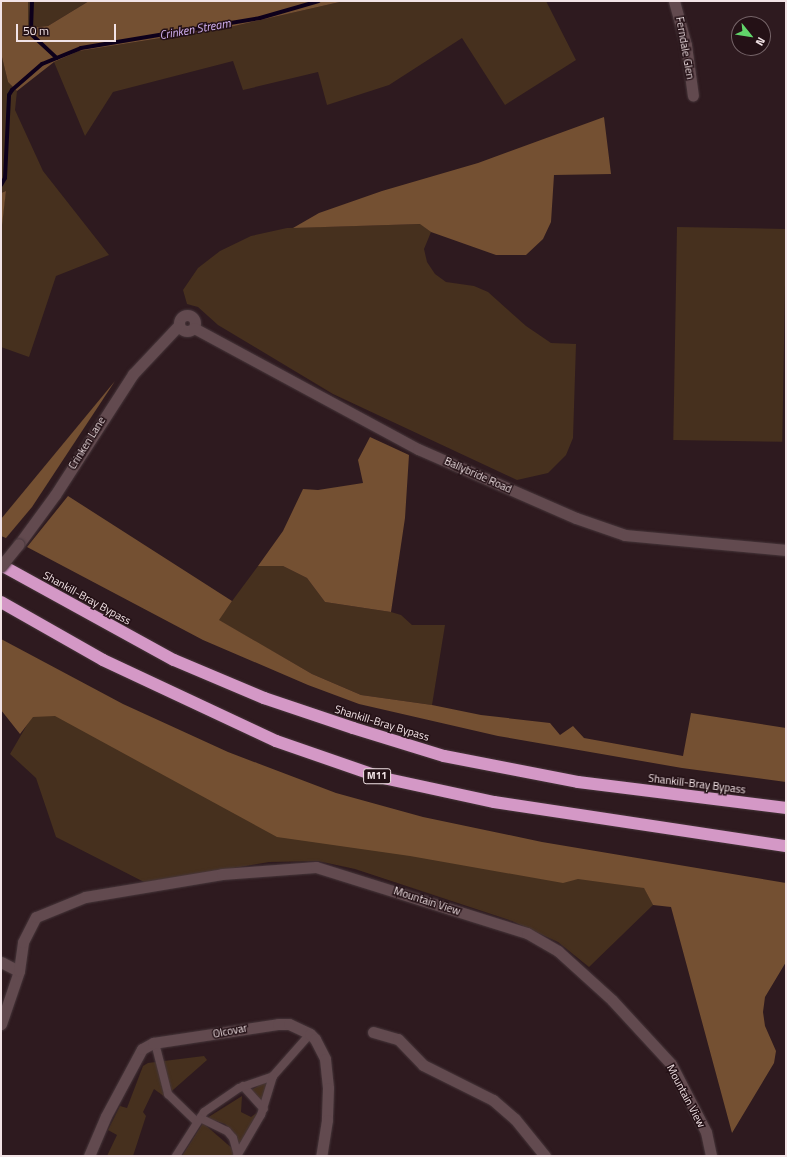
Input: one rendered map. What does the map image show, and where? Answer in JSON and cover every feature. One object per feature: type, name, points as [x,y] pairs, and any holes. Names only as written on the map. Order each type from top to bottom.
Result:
[{"type":"highway","name":"Shankill-Bray Bypass","points":[[1,565],[174,660],[264,698],[353,728],[444,756],[578,782],[786,808]]},
{"type":"highway","name":"M11","points":[[1,602],[103,660],[276,741],[383,778],[494,802],[786,846]]},
{"type":"street","name":"Ferndale Glen","points":[[674,1],[686,45],[693,96]]},
{"type":"street","name":"Ballybride Road","points":[[179,325],[185,332],[194,328],[418,449],[576,518],[625,534],[786,550]]},
{"type":"street","name":"Crinken Lane","points":[[1,565],[20,544],[55,495],[133,374],[179,325]]},
{"type":"street","name":"Mountain View","points":[[19,971],[23,942],[36,917],[85,897],[222,874],[316,867],[527,932],[558,951],[612,1000],[671,1064],[706,1132],[711,1156]]},
{"type":"street","points":[[1,962],[19,971],[1,1024]]},
{"type":"street","name":"Olcovar","points":[[89,1156],[136,1056],[142,1049],[155,1043],[278,1024],[288,1024],[310,1034]]},
{"type":"street","points":[[373,1032],[398,1039],[423,1065],[493,1100],[515,1119],[545,1156]]},
{"type":"street","points":[[237,1156],[255,1129],[264,1109],[273,1076],[310,1034],[315,1039],[325,1059],[328,1088],[327,1120],[321,1156]]},
{"type":"street","points":[[155,1043],[168,1094],[198,1120],[227,1131],[233,1138],[237,1156]]},
{"type":"street","points":[[176,1156],[198,1120],[243,1086],[273,1076]]},
{"type":"street","points":[[243,1086],[264,1109]]},
{"type":"shaded area","points":[[1,1],[28,1],[28,28],[48,26],[89,1],[344,1],[230,27],[79,51],[54,62],[17,91],[8,82],[1,53]]},
{"type":"shaded area","points":[[28,1],[89,1],[48,26],[27,28]]},
{"type":"shaded area","points":[[344,1],[546,1],[576,60],[505,105],[462,38],[389,85],[327,105],[318,72],[243,90],[233,61],[113,92],[85,136],[54,62],[79,51],[230,27]]},
{"type":"shaded area","points":[[1,52],[8,82],[17,91],[15,110],[43,171],[109,255],[56,276],[29,357],[1,347],[1,227],[6,191],[1,193]]},
{"type":"shaded area","points":[[604,117],[611,174],[554,175],[551,222],[543,239],[526,255],[496,255],[431,232],[420,224],[293,228],[319,213],[382,191],[478,163]]},
{"type":"shaded area","points":[[6,191],[2,225],[1,227],[1,193]]},
{"type":"shaded area","points":[[421,224],[431,232],[424,249],[427,262],[435,274],[446,282],[474,286],[488,292],[526,326],[551,343],[576,344],[573,438],[566,455],[548,473],[517,480],[333,394],[218,325],[198,307],[187,304],[183,290],[198,268],[220,251],[251,236],[287,228]]},
{"type":"shaded area","points":[[677,227],[786,229],[782,442],[673,440]]},
{"type":"shaded area","points":[[115,381],[32,507],[6,538],[1,536],[1,519]]},
{"type":"shaded area","points":[[370,437],[409,455],[405,518],[391,612],[325,602],[307,578],[283,566],[258,566],[283,531],[303,489],[318,490],[363,483],[358,460]]},
{"type":"shaded area","points":[[68,496],[232,601],[219,620],[312,674],[361,695],[432,705],[481,715],[550,723],[560,735],[573,726],[584,738],[683,756],[691,713],[786,728],[786,782],[682,768],[498,736],[359,704],[308,685],[203,640],[27,547]]},
{"type":"shaded area","points":[[258,566],[283,566],[307,578],[325,602],[391,612],[401,615],[412,625],[445,625],[432,705],[361,695],[312,674],[218,620]]},
{"type":"shaded area","points":[[1,639],[123,704],[228,752],[336,793],[423,817],[542,842],[786,883],[786,962],[765,997],[763,1012],[765,1026],[776,1051],[774,1063],[732,1133],[671,907],[653,905],[644,888],[578,879],[563,883],[410,856],[277,837],[55,716],[33,717],[20,734],[1,710]]},
{"type":"shaded area","points":[[38,706],[136,738],[642,883],[653,905],[589,967],[558,942],[512,921],[355,869],[318,861],[269,862],[146,883],[56,837],[36,778],[10,754]]},
{"type":"shaded area","points":[[204,1056],[207,1060],[165,1097],[154,1089],[143,1112],[146,1116],[133,1156],[107,1156],[117,1135],[108,1130],[120,1106],[127,1108],[143,1066],[148,1063]]},
{"type":"shaded area","points":[[267,1080],[270,1083],[263,1104],[250,1091]]},
{"type":"shaded area","points":[[242,1096],[241,1112],[251,1117],[261,1110],[240,1148],[234,1133],[225,1124],[207,1118]]},
{"type":"shaded area","points":[[203,1123],[234,1150],[234,1156],[182,1156]]},
{"type":"waterway","points":[[32,1],[31,34],[57,58]]},
{"type":"waterway","name":"Crinken Stream","points":[[1,185],[5,178],[9,95],[12,90],[42,64],[81,48],[260,18],[319,1]]}]
